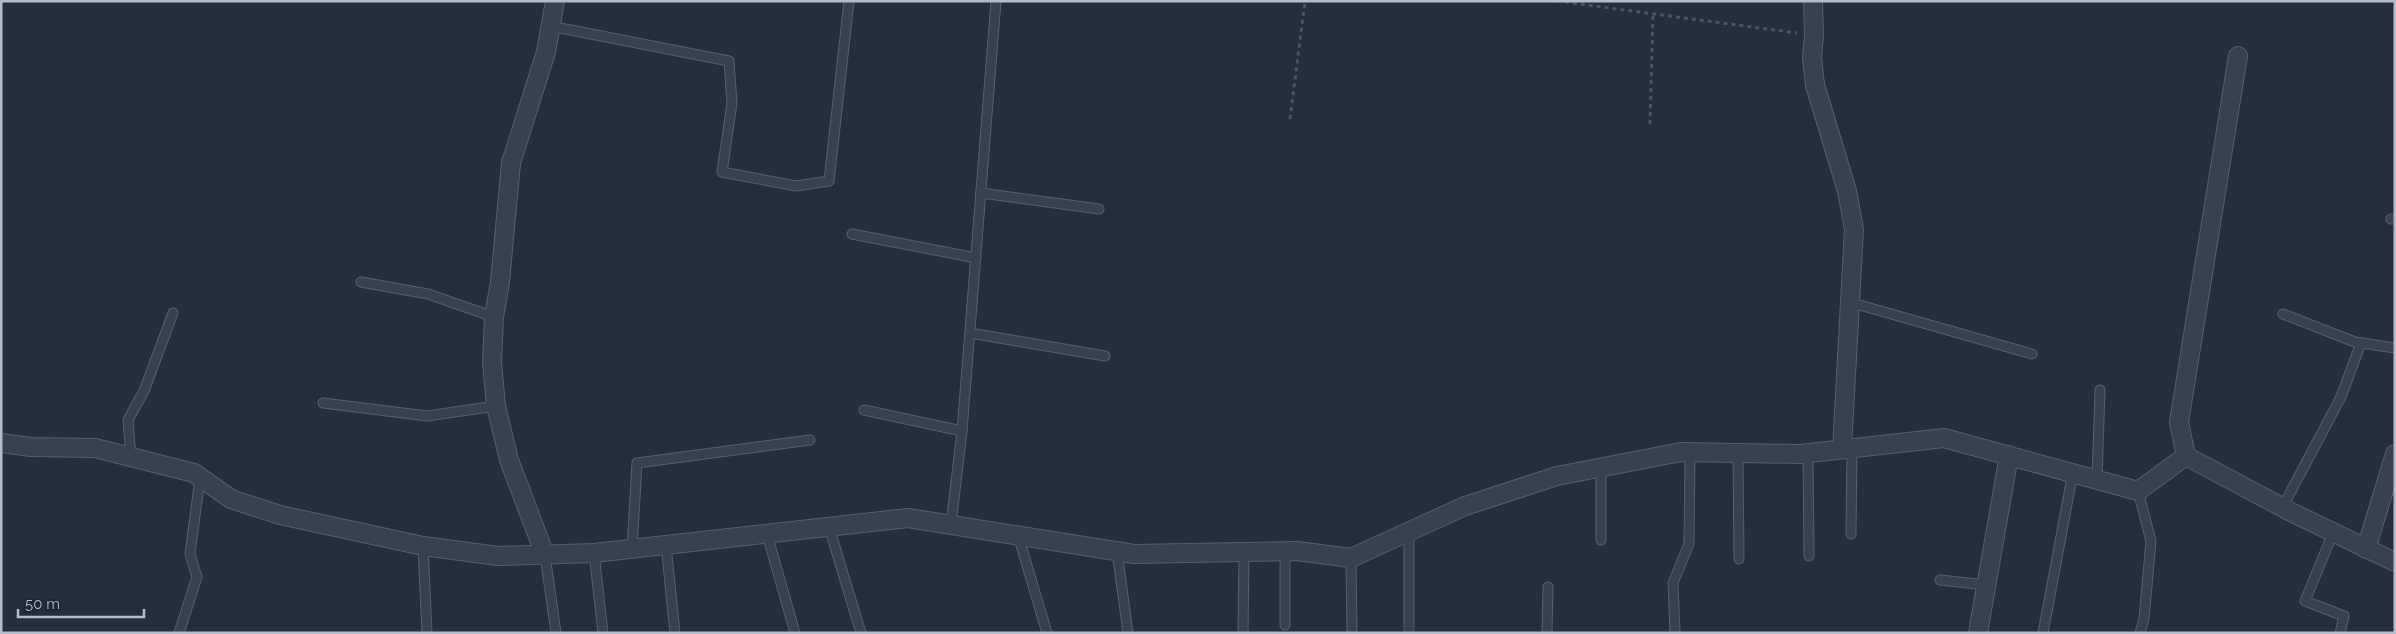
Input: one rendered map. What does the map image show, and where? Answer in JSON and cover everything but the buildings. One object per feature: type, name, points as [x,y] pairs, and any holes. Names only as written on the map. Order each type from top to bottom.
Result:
[{"type":"street","points":[[545,555],[509,460],[496,406],[492,362],[494,317],[500,282],[511,163],[546,52],[555,1]]},
{"type":"street","points":[[1813,1],[1814,35],[1812,58],[1816,85],[1848,191],[1854,229],[1850,302],[1847,448]]},
{"type":"street","points":[[2238,56],[2178,422],[2186,456],[2282,508],[2395,562]]},
{"type":"street","points":[[1,443],[95,448],[194,473],[231,499],[280,515],[423,546],[498,556],[594,554],[908,518],[1134,554],[1285,551],[1351,558],[1474,503],[1557,476],[1690,452],[1808,453],[1944,438],[2138,491],[2186,456]]},
{"type":"street","points":[[2366,549],[2395,454]]},
{"type":"street","points":[[1978,633],[2009,455]]},
{"type":"lane","points":[[550,26],[729,61],[732,103],[722,172],[796,186],[829,181],[849,1]]},
{"type":"lane","points":[[951,525],[962,430],[996,1]]},
{"type":"lane","points":[[981,192],[1099,209]]},
{"type":"lane","points":[[852,234],[976,258]]},
{"type":"lane","points":[[361,282],[428,294],[494,317]]},
{"type":"lane","points":[[1850,302],[2032,354]]},
{"type":"lane","points":[[131,458],[128,420],[144,391],[173,314]]},
{"type":"lane","points":[[2283,314],[2361,343],[2395,348]]},
{"type":"lane","points":[[970,333],[1105,356]]},
{"type":"lane","points":[[2282,508],[2341,397],[2361,343]]},
{"type":"lane","points":[[2097,479],[2100,390]]},
{"type":"lane","points":[[323,403],[427,416],[496,406]]},
{"type":"lane","points":[[864,410],[962,430]]},
{"type":"lane","points":[[632,549],[638,462],[810,440]]},
{"type":"lane","points":[[1847,448],[1851,534]]},
{"type":"lane","points":[[1675,633],[1673,583],[1689,544],[1690,452]]},
{"type":"lane","points":[[1738,453],[1739,559]]},
{"type":"lane","points":[[1808,453],[1809,556]]},
{"type":"lane","points":[[1601,467],[1601,540]]},
{"type":"lane","points":[[2043,633],[2073,472]]},
{"type":"lane","points":[[179,633],[196,577],[190,554],[200,478]]},
{"type":"lane","points":[[2138,491],[2151,541],[2143,632]]},
{"type":"lane","points":[[829,527],[861,633]]},
{"type":"lane","points":[[1409,531],[1409,633]]},
{"type":"lane","points":[[2333,533],[2305,601],[2344,616],[2340,633]]},
{"type":"lane","points":[[767,534],[795,633]]},
{"type":"lane","points":[[1018,536],[1047,633]]},
{"type":"lane","points":[[666,545],[675,633]]},
{"type":"lane","points":[[423,546],[427,633]]},
{"type":"lane","points":[[1117,551],[1128,633]]},
{"type":"lane","points":[[1285,551],[1285,626]]},
{"type":"lane","points":[[1243,633],[1244,552]]},
{"type":"lane","points":[[594,554],[603,633]]},
{"type":"lane","points":[[545,555],[556,633]]},
{"type":"lane","points":[[1351,558],[1352,633]]},
{"type":"lane","points":[[1940,580],[1986,585]]},
{"type":"lane","points":[[1547,633],[1548,587]]},
{"type":"path","points":[[1290,119],[1305,1]]},
{"type":"path","points":[[1557,1],[1814,35]]},
{"type":"path","points":[[1650,124],[1653,14]]}]
